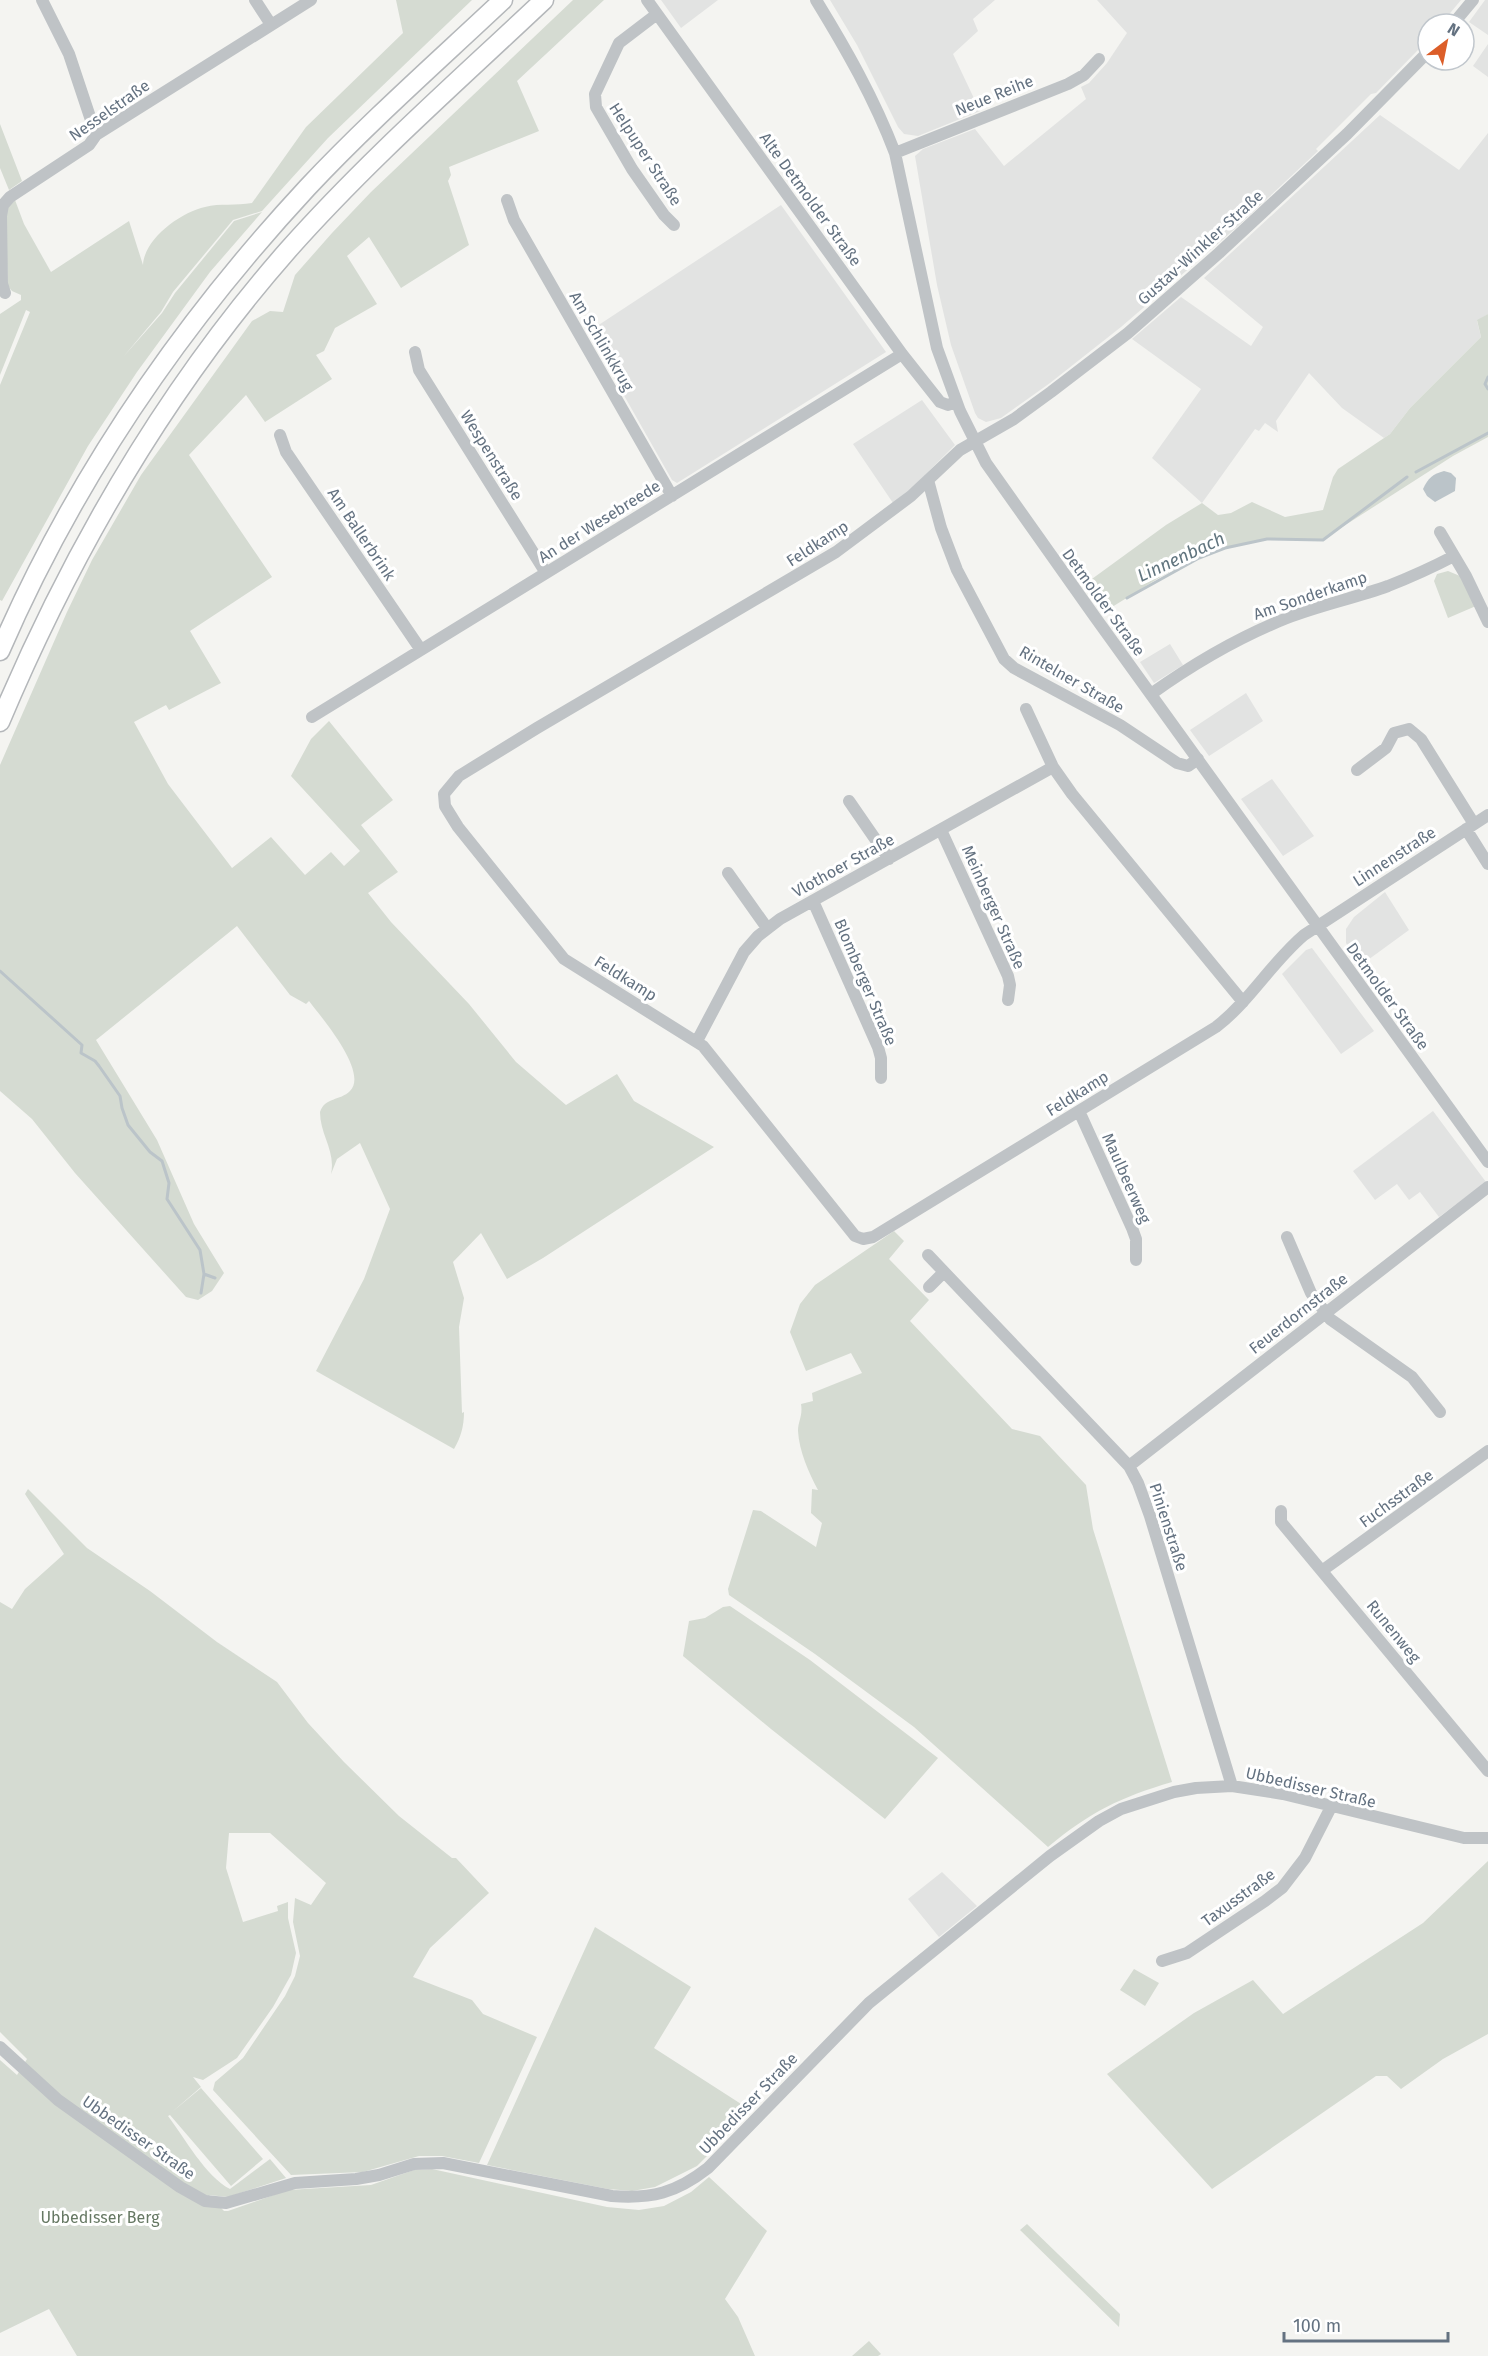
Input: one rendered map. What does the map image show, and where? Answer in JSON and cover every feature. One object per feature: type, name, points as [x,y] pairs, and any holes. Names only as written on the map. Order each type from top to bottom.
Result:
[{"type":"highway","points":[[0,651],[52,544],[96,467],[143,393],[194,322],[250,252],[328,166],[503,0]]},
{"type":"highway","points":[[0,722],[51,609],[88,537],[148,435],[215,341],[282,258],[348,186],[544,0]]},
{"type":"street","points":[[42,0],[69,54],[96,135]]},
{"type":"street","points":[[255,0],[270,23]]},
{"type":"street","name":"Nesselstraße","points":[[5,292],[2,284],[1,216],[3,205],[10,197],[89,145],[96,135],[270,23],[311,0]]},
{"type":"street","name":"Alte Detmolder Straße","points":[[647,0],[902,354],[940,402],[948,405],[956,402]]},
{"type":"street","name":"Detmolder Straße","points":[[816,0],[860,74],[895,153],[930,319],[956,402],[974,441],[1005,492],[1488,1162]]},
{"type":"street","points":[[1463,12],[1473,0]]},
{"type":"street","name":"Helpuper Straße","points":[[657,14],[619,43],[595,94],[596,107],[632,169],[663,215],[674,225]]},
{"type":"street","name":"Neue Reihe","points":[[895,153],[1068,84],[1084,75],[1099,59]]},
{"type":"street","name":"Gustav-Winkler-Straße","points":[[974,441],[1014,419],[1096,358],[1160,305],[1290,189],[1416,64]]},
{"type":"street","name":"Am Schlinkkrug","points":[[507,200],[514,220],[672,496]]},
{"type":"street","name":"Wespenstraße","points":[[415,352],[419,370],[546,573]]},
{"type":"street","name":"An der Wesebreede","points":[[312,717],[902,354]]},
{"type":"street","name":"Am Ballerbrink","points":[[280,435],[286,452],[421,650]]},
{"type":"street","name":"Feldkamp","points":[[974,441],[954,455],[911,496],[836,552],[459,776],[444,794],[445,806],[458,827],[564,959],[697,1041],[709,1053],[855,1236],[864,1239],[873,1237],[1216,1027],[1242,1002],[1290,948],[1317,926]]},
{"type":"street","name":"Rintelner Straße","points":[[928,480],[941,528],[957,570],[974,605],[1008,663],[1120,725],[1177,763],[1188,766],[1197,759]]},
{"type":"street","points":[[1440,532],[1488,622]]},
{"type":"street","name":"Am Sonderkamp","points":[[1151,694],[1224,648],[1255,632],[1288,618],[1387,586],[1428,570],[1454,556]]},
{"type":"street","points":[[1026,709],[1053,766],[1072,794],[1242,1002]]},
{"type":"street","points":[[1357,770],[1386,748],[1394,733],[1409,729],[1421,739],[1488,864]]},
{"type":"street","name":"Vlothoer Straße","points":[[697,1041],[740,958],[751,943],[767,928],[1053,766]]},
{"type":"street","points":[[849,801],[889,859]]},
{"type":"street","name":"Linnenstraße","points":[[1317,926],[1488,815]]},
{"type":"street","name":"Meinberger Straße","points":[[941,830],[1008,976],[1010,985],[1008,1000]]},
{"type":"street","points":[[728,873],[767,928]]},
{"type":"street","name":"Blomberger Straße","points":[[813,901],[878,1047],[881,1058],[881,1078]]},
{"type":"street","name":"Maulbeerweg","points":[[1079,1111],[1132,1228],[1136,1239],[1136,1260]]},
{"type":"street","name":"Feuerdornstraße","points":[[1129,1466],[1488,1187]]},
{"type":"street","points":[[1287,1237],[1311,1293],[1325,1313],[1336,1325],[1412,1377],[1440,1412]]},
{"type":"street","name":"Pinienstraße","points":[[928,1255],[1129,1466],[1150,1516],[1232,1786]]},
{"type":"street","points":[[929,1287],[944,1272]]},
{"type":"street","name":"Fuchsstraße","points":[[1323,1570],[1488,1451]]},
{"type":"street","name":"Runenweg","points":[[1281,1511],[1281,1522],[1488,1771]]},
{"type":"street","name":"Ubbedisser Straße","points":[[0,2047],[58,2100],[180,2187],[205,2201],[226,2203],[282,2186],[370,2177],[414,2164],[427,2163],[443,2163],[612,2196],[634,2198],[656,2195],[681,2187],[708,2168],[869,2003],[1086,1829],[1112,1813],[1153,1798],[1196,1788],[1232,1786],[1283,1794],[1464,1838],[1488,1838]]},
{"type":"street","name":"Taxusstraße","points":[[1162,1961],[1187,1953],[1265,1902],[1282,1888],[1305,1858],[1331,1807]]},
{"type":"shaded area","points":[[661,0],[718,0],[681,28]]},
{"type":"shaded area","points":[[830,0],[995,0],[973,19],[978,31],[953,54],[980,111],[918,136],[904,134],[898,127],[857,45]]},
{"type":"shaded area","points":[[1097,0],[1461,0],[1451,12],[1416,12],[1416,52],[1316,149],[1318,151],[1236,228],[1121,327],[1050,383],[1001,418],[986,422],[978,418],[975,413],[951,345],[937,285],[915,156],[923,149],[975,129],[1004,166],[1086,99],[1081,87],[1089,83],[1107,63],[1127,33]]},
{"type":"shaded area","points":[[1485,0],[1488,0],[1488,35],[1476,27],[1476,12]]},
{"type":"shaded area","points":[[1488,44],[1488,77],[1476,68],[1476,62]]},
{"type":"shaded area","points":[[1380,115],[1459,170],[1488,133],[1488,314],[1477,321],[1481,337],[1410,408],[1390,434],[1384,438],[1342,408],[1309,373],[1276,421],[1278,432],[1265,423],[1259,431],[1255,429],[1202,503],[1152,458],[1201,389],[1132,339],[1181,297],[1251,346],[1263,327],[1204,278]]},
{"type":"shaded area","points":[[781,205],[886,352],[677,483],[672,480],[588,332]]},
{"type":"shaded area","points":[[922,400],[955,445],[914,486],[893,503],[853,444]]},
{"type":"shaded area","points":[[1444,471],[1456,478],[1455,491],[1435,502],[1427,496],[1423,489],[1431,477]]},
{"type":"shaded area","points":[[1170,644],[1183,665],[1154,683],[1140,662]]},
{"type":"shaded area","points":[[1246,693],[1263,721],[1209,756],[1190,730]]},
{"type":"shaded area","points":[[1272,779],[1314,836],[1283,856],[1241,799]]},
{"type":"shaded area","points":[[1385,892],[1409,930],[1361,965],[1346,943],[1346,929],[1354,917]]},
{"type":"shaded area","points":[[1312,948],[1374,1031],[1341,1054],[1282,974],[1306,950]]},
{"type":"shaded area","points":[[1433,1111],[1486,1182],[1439,1217],[1420,1192],[1409,1200],[1397,1184],[1375,1200],[1353,1171]]},
{"type":"shaded area","points":[[942,1872],[977,1906],[939,1937],[908,1899]]},
{"type":"green space","points":[[396,0],[472,0],[328,138],[262,211],[233,220],[173,292],[161,312],[124,356],[162,313],[175,293],[234,221],[262,212],[210,272],[137,372],[88,446],[2,601],[0,600],[0,385],[30,312],[26,310],[0,375],[0,314],[21,300],[21,295],[12,291],[8,286],[5,217],[8,207],[15,200],[24,224],[51,272],[129,221],[143,265],[145,255],[157,237],[165,228],[185,215],[211,206],[252,203],[306,127],[403,33]]},
{"type":"green space","points":[[573,0],[604,0],[517,81],[539,131],[449,167],[451,175],[448,181],[469,245],[401,288],[369,237],[347,256],[377,304],[335,328],[324,351],[316,355],[332,379],[265,422],[246,395],[189,455],[272,577],[190,631],[221,683],[169,710],[166,705],[134,722],[168,784],[232,868],[271,837],[305,875],[331,852],[344,866],[360,851],[291,776],[311,739],[329,721],[393,800],[361,825],[398,872],[368,893],[391,922],[469,1004],[516,1062],[566,1105],[617,1074],[634,1101],[714,1147],[507,1279],[481,1233],[453,1262],[464,1298],[459,1327],[464,1417],[462,1431],[454,1449],[316,1371],[364,1279],[390,1209],[360,1143],[337,1159],[331,1174],[330,1150],[322,1128],[320,1112],[329,1101],[350,1091],[354,1082],[349,1058],[309,1001],[306,1004],[290,995],[237,926],[96,1040],[157,1140],[194,1224],[224,1273],[212,1291],[198,1300],[186,1297],[75,1173],[32,1119],[0,1091],[0,765],[92,560],[141,475],[252,321],[270,311],[283,312],[295,275],[332,233],[371,192]]},
{"type":"green space","points":[[0,124],[22,181],[9,190],[0,168]]},
{"type":"green space","points":[[1488,314],[1488,437],[1453,456],[1322,540],[1267,539],[1224,548],[1162,576],[1104,612],[1085,584],[1166,525],[1202,503],[1218,515],[1231,513],[1252,502],[1285,517],[1323,510],[1333,477],[1338,469],[1390,434],[1410,408],[1481,337],[1477,320]]},
{"type":"green space","points":[[1448,571],[1460,576],[1476,606],[1448,618],[1434,581],[1437,574]]},
{"type":"green space","points":[[894,1231],[904,1241],[889,1259],[929,1300],[910,1321],[1012,1429],[1040,1436],[1086,1485],[1093,1529],[1172,1782],[1107,1807],[1078,1824],[1048,1847],[914,1727],[815,1654],[729,1595],[728,1589],[753,1510],[761,1511],[816,1547],[822,1523],[811,1513],[812,1489],[818,1490],[800,1446],[798,1431],[801,1404],[813,1401],[812,1393],[862,1373],[851,1353],[806,1371],[790,1332],[800,1304],[815,1285]]},
{"type":"green space","name":"Ubbedisser Berg","points":[[28,1489],[87,1548],[150,1591],[217,1642],[277,1682],[308,1723],[344,1762],[399,1816],[452,1858],[456,1858],[489,1893],[430,1948],[413,1977],[472,2000],[483,2014],[537,2037],[479,2163],[442,2156],[419,2156],[363,2172],[291,2175],[213,2090],[215,2082],[243,2058],[285,1996],[295,1976],[300,1956],[293,1922],[295,1898],[311,1905],[326,1883],[270,1833],[229,1833],[226,1868],[243,1922],[278,1911],[277,1906],[288,1902],[288,1918],[296,1953],[291,1975],[273,2007],[237,2058],[203,2080],[193,2077],[201,2087],[172,2112],[201,2088],[263,2159],[231,2186],[170,2115],[168,2116],[204,2166],[230,2189],[270,2159],[286,2178],[228,2197],[209,2195],[224,2211],[228,2211],[288,2190],[371,2185],[414,2170],[432,2169],[607,2207],[639,2210],[664,2206],[691,2192],[709,2177],[767,2231],[725,2299],[738,2317],[755,2356],[77,2356],[49,2309],[0,2333],[0,2060],[17,2075],[27,2059],[0,2032],[0,1602],[12,1609],[25,1589],[64,1554],[25,1494]]},
{"type":"green space","points":[[730,1606],[810,1660],[938,1758],[885,1819],[683,1656],[689,1621],[705,1618],[723,1607]]},
{"type":"green space","points":[[1488,1861],[1488,2034],[1443,2059],[1401,2089],[1387,2076],[1376,2076],[1212,2189],[1107,2074],[1194,2013],[1253,1980],[1283,2014],[1423,1923]]},
{"type":"green space","points":[[595,1927],[691,1987],[654,2048],[752,2111],[697,2166],[655,2187],[632,2191],[608,2189],[487,2165]]},
{"type":"green space","points":[[1134,1969],[1159,1983],[1145,2006],[1120,1990]]},
{"type":"green space","points":[[1027,2224],[1120,2314],[1119,2327],[1020,2230]]},
{"type":"green space","points":[[869,2341],[881,2354],[852,2356]]},
{"type":"waterway","name":"Linnenbach","points":[[1488,377],[1485,384],[1488,389]]},
{"type":"waterway","name":"Linnenbach","points":[[1416,472],[1488,433]]},
{"type":"waterway","name":"Linnenbach","points":[[1127,598],[1199,558],[1225,548],[1267,539],[1323,540],[1407,477]]},
{"type":"waterway","points":[[0,971],[82,1045],[81,1053],[95,1061],[120,1096],[128,1125],[150,1152],[162,1161],[169,1183],[167,1199],[200,1250],[204,1274],[201,1293]]},
{"type":"waterway","points":[[204,1274],[215,1278]]}]
